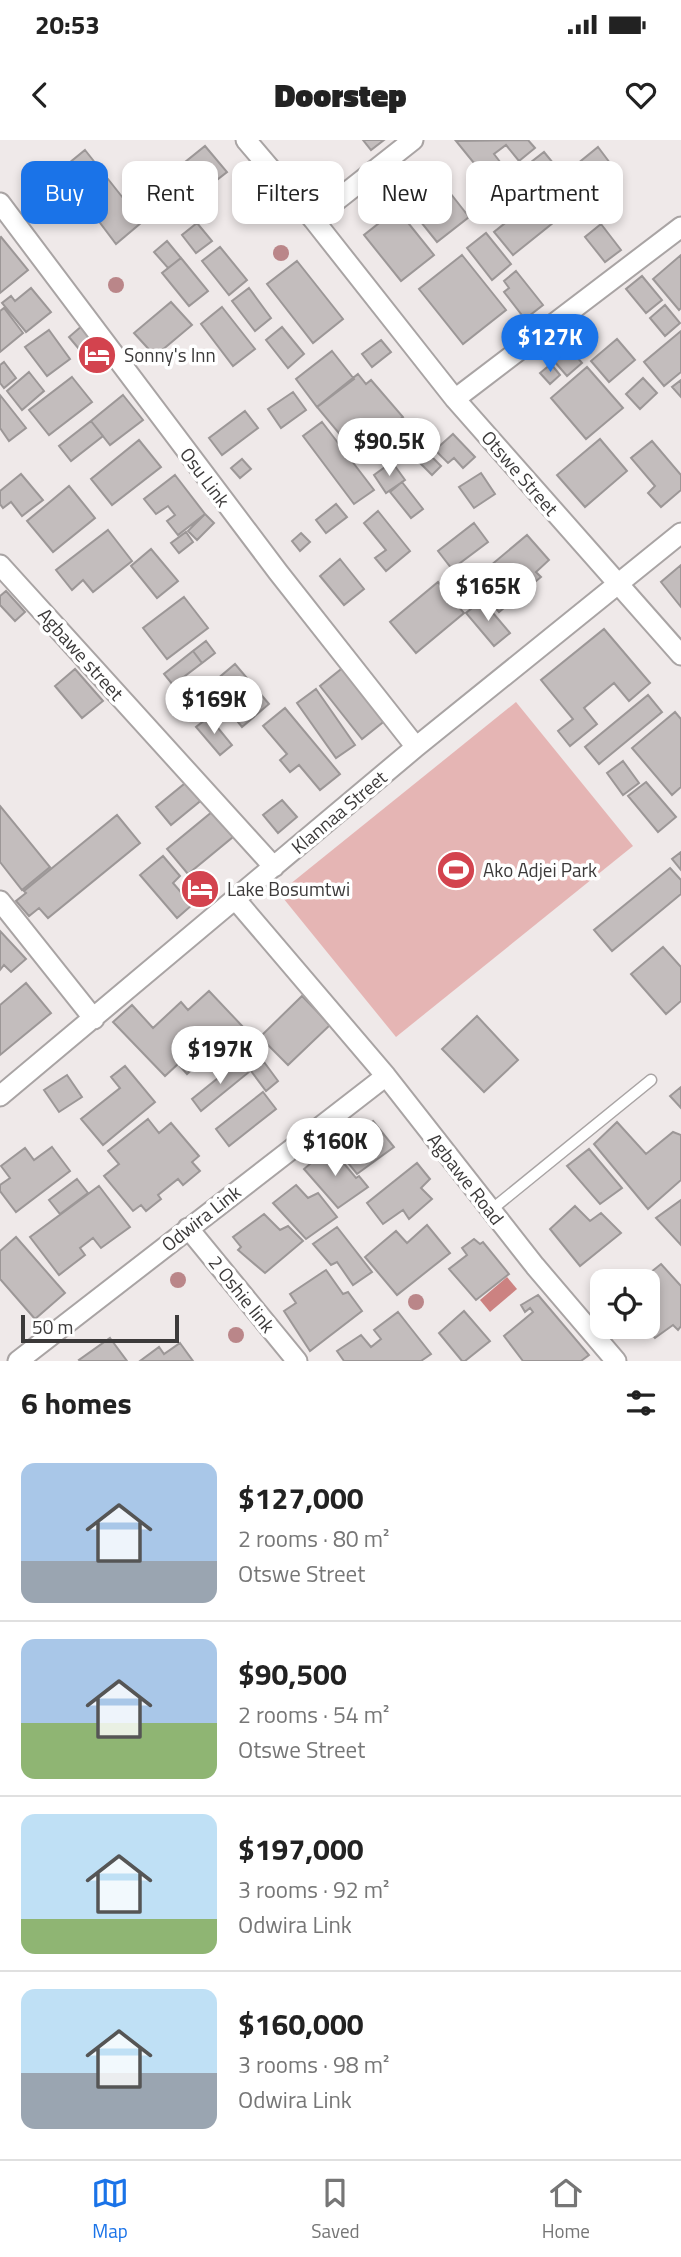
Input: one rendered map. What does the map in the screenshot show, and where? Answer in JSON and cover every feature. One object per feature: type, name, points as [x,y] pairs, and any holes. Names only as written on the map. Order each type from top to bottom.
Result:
[{"type":"street","name":"Otswe Street","points":[[246,140],[264,161]]},
{"type":"street","points":[[344,194],[412,140]]},
{"type":"street","name":"Osu Link","points":[[3,214],[416,747]]},
{"type":"street","name":"Otswe Street","points":[[317,224],[455,399],[681,655]]},
{"type":"street","points":[[455,399],[681,227]]},
{"type":"street","name":"Klannaa Street","points":[[0,1096],[416,747],[681,533]]},
{"type":"street","name":"Agbawe street","points":[[0,565],[274,867]]},
{"type":"street","name":"Agbawe Road","points":[[236,900],[386,1076],[615,1361]]},
{"type":"street","points":[[0,901],[94,1019]]},
{"type":"street","name":"Odwira Link","points":[[18,1361],[386,1076]]},
{"type":"street","name":"2 Oshie link","points":[[188,1228],[297,1361]]},
{"type":"lane","points":[[491,1210],[650,1080]]},
{"type":"shaded area","name":"Ako Adjei Park","points":[[516,702],[633,846],[396,1037],[279,893]]},
{"type":"shaded area","points":[[507,1277],[517,1289],[490,1312],[480,1300]]},
{"type":"building","points":[[363,140],[384,140],[371,150]]},
{"type":"building","points":[[528,140],[535,148],[519,161],[506,145],[494,154],[499,161],[472,161],[456,141]]},
{"type":"building","points":[[205,146],[218,161],[186,161]]},
{"type":"building","points":[[598,147],[608,161],[581,161]]},
{"type":"building","points":[[85,150],[94,161],[72,161]]},
{"type":"building","points":[[544,152],[551,161],[532,161]]},
{"type":"building","points":[[218,161],[227,172],[218,179]]},
{"type":"building","points":[[108,179],[122,197],[122,224],[140,224],[116,244],[101,224],[108,224]]},
{"type":"building","points":[[452,195],[466,213],[466,219],[437,242],[423,224],[452,224]]},
{"type":"building","points":[[198,224],[212,241],[196,253],[182,235]]},
{"type":"building","points":[[378,224],[409,224],[434,255],[401,281],[364,235]]},
{"type":"building","points":[[504,224],[552,224],[513,255],[494,232]]},
{"type":"building","points":[[601,224],[621,250],[605,262],[585,237]]},
{"type":"building","points":[[486,233],[511,264],[492,280],[467,248]]},
{"type":"building","points":[[0,238],[28,270],[0,293]]},
{"type":"building","points":[[167,241],[181,258],[168,268],[154,252]]},
{"type":"building","points":[[220,247],[247,280],[229,295],[202,261]]},
{"type":"building","points":[[462,255],[506,310],[463,344],[419,289]]},
{"type":"building","points":[[681,255],[681,308],[679,310],[653,279]]},
{"type":"building","points":[[181,258],[208,291],[189,306],[162,273]]},
{"type":"building","points":[[297,261],[343,319],[313,343],[267,284]]},
{"type":"building","points":[[516,271],[543,305],[525,319],[504,292],[509,288],[504,281]]},
{"type":"building","points":[[642,276],[662,300],[646,313],[626,289]]},
{"type":"building","points":[[31,288],[51,312],[26,332],[2,303],[11,296],[15,301]]},
{"type":"building","points":[[249,288],[271,318],[255,331],[232,301]]},
{"type":"building","points":[[171,302],[192,325],[155,356],[134,333]]},
{"type":"building","points":[[665,305],[680,323],[665,336],[650,318]]},
{"type":"building","points":[[222,307],[255,349],[233,366],[201,324]]},
{"type":"building","points":[[4,308],[23,333],[0,352],[0,311]]},
{"type":"building","points":[[585,319],[595,331],[579,345],[569,333]]},
{"type":"building","points":[[83,325],[93,337],[79,349],[69,337]]},
{"type":"building","points":[[282,327],[304,354],[288,368],[266,340]]},
{"type":"building","points":[[49,330],[70,359],[47,376],[25,347]]},
{"type":"building","points":[[681,331],[681,372],[664,386],[644,362]]},
{"type":"building","points":[[617,339],[635,360],[609,382],[591,361]]},
{"type":"building","points":[[381,340],[391,352],[372,367],[362,354]]},
{"type":"building","points":[[99,347],[110,360],[94,373],[83,360]]},
{"type":"building","points":[[569,348],[582,363],[567,376],[554,361]]},
{"type":"building","points":[[332,351],[354,379],[317,407],[296,379]]},
{"type":"building","points":[[4,362],[16,378],[4,388],[0,383],[0,365]]},
{"type":"building","points":[[551,364],[560,375],[550,384],[540,373]]},
{"type":"building","points":[[587,367],[623,408],[586,439],[551,398]]},
{"type":"building","points":[[29,372],[44,391],[22,410],[7,391]]},
{"type":"building","points":[[358,374],[366,384],[371,380],[403,417],[389,428],[395,435],[363,462],[317,407]]},
{"type":"building","points":[[72,377],[92,402],[49,435],[29,410]]},
{"type":"building","points":[[643,378],[657,393],[640,409],[626,394]]},
{"type":"building","points":[[681,380],[681,397],[672,387]]},
{"type":"building","points":[[293,392],[306,410],[281,428],[268,409]]},
{"type":"building","points":[[0,395],[26,428],[9,441],[0,428]]},
{"type":"building","points":[[123,395],[143,420],[110,445],[91,421]]},
{"type":"building","points":[[245,411],[258,428],[222,455],[209,438]]},
{"type":"building","points":[[91,421],[103,436],[71,461],[59,446]]},
{"type":"building","points":[[322,422],[374,490],[354,504],[303,436]]},
{"type":"building","points":[[453,434],[475,457],[463,468],[454,458],[448,463],[435,450]]},
{"type":"building","points":[[600,439],[627,471],[585,507],[557,475]]},
{"type":"building","points":[[139,440],[161,467],[112,505],[91,479]]},
{"type":"building","points":[[415,440],[441,466],[432,475],[406,449]]},
{"type":"building","points":[[652,441],[681,475],[681,490],[661,507],[648,493],[655,486],[631,458]]},
{"type":"building","points":[[242,459],[251,469],[240,478],[231,468]]},
{"type":"building","points":[[392,462],[405,480],[386,493],[374,475]]},
{"type":"building","points":[[481,473],[495,494],[474,508],[459,487]]},
{"type":"building","points":[[21,474],[43,500],[22,516],[11,502],[3,508],[0,504],[0,491]]},
{"type":"building","points":[[175,475],[205,514],[178,535],[167,521],[175,515],[168,506],[156,514],[144,499]]},
{"type":"building","points":[[402,482],[423,509],[411,518],[390,492]]},
{"type":"building","points":[[69,486],[95,518],[53,552],[27,521]]},
{"type":"building","points":[[336,504],[347,517],[326,533],[316,520]]},
{"type":"building","points":[[378,511],[410,551],[386,571],[375,558],[386,550],[364,523]]},
{"type":"building","points":[[205,514],[214,523],[197,540],[188,531]]},
{"type":"building","points":[[474,523],[488,542],[452,569],[438,551]]},
{"type":"building","points":[[108,530],[132,561],[93,592],[83,580],[72,590],[56,570]]},
{"type":"building","points":[[186,532],[193,542],[179,553],[171,543]]},
{"type":"building","points":[[301,533],[310,542],[300,551],[292,541]]},
{"type":"building","points":[[527,535],[549,560],[536,572],[541,577],[499,612],[472,581]]},
{"type":"building","points":[[151,549],[178,581],[157,598],[131,566]]},
{"type":"building","points":[[340,559],[364,589],[344,605],[320,576]]},
{"type":"building","points":[[681,565],[681,607],[661,582]]},
{"type":"building","points":[[438,582],[464,613],[416,653],[390,622]]},
{"type":"building","points":[[6,591],[25,612],[15,621],[0,605],[0,596]]},
{"type":"building","points":[[184,597],[208,628],[167,659],[143,628]]},
{"type":"building","points":[[482,600],[510,633],[494,646],[466,613]]},
{"type":"building","points":[[604,629],[650,683],[629,701],[614,683],[584,708],[597,724],[570,746],[558,731],[573,719],[541,680]]},
{"type":"building","points":[[206,641],[215,653],[202,663],[193,651]]},
{"type":"building","points":[[193,651],[202,663],[173,685],[164,674]]},
{"type":"building","points":[[235,664],[269,704],[242,727],[209,686]]},
{"type":"building","points":[[345,666],[387,719],[362,739],[320,686]]},
{"type":"building","points":[[75,669],[103,701],[82,718],[55,686]]},
{"type":"building","points":[[316,689],[355,745],[336,758],[297,703]]},
{"type":"building","points":[[648,695],[662,712],[599,764],[585,747]]},
{"type":"building","points":[[285,708],[340,774],[320,790],[299,765],[290,772],[280,760],[287,754],[263,726]]},
{"type":"building","points":[[675,712],[681,719],[681,787],[672,795],[632,748]]},
{"type":"building","points":[[209,717],[232,745],[220,755],[196,727]]},
{"type":"building","points":[[623,761],[639,783],[623,795],[607,773]]},
{"type":"building","points":[[189,780],[204,798],[171,825],[156,807]]},
{"type":"building","points":[[646,782],[676,817],[658,832],[628,796]]},
{"type":"building","points":[[282,800],[297,817],[278,833],[263,815]]},
{"type":"building","points":[[0,806],[50,867],[22,890],[0,862]]},
{"type":"building","points":[[218,807],[239,832],[188,874],[167,849]]},
{"type":"building","points":[[117,815],[140,843],[48,918],[39,908],[29,916],[16,901],[26,893],[24,891]]},
{"type":"building","points":[[681,852],[681,870],[672,859]]},
{"type":"building","points":[[163,856],[180,876],[173,883],[192,905],[177,918],[140,875]]},
{"type":"building","points":[[670,868],[681,880],[681,894],[612,951],[594,930]]},
{"type":"building","points":[[0,931],[26,959],[11,972],[4,965],[0,970]]},
{"type":"building","points":[[663,947],[681,967],[681,1001],[666,1014],[631,974]]},
{"type":"building","points":[[26,983],[51,1013],[0,1055],[0,1005]]},
{"type":"building","points":[[209,991],[245,1029],[208,1064],[203,1059],[187,1074],[178,1064],[165,1076],[113,1022],[132,1005],[153,1028],[181,1002],[188,1010]]},
{"type":"building","points":[[302,996],[330,1025],[288,1065],[260,1037]]},
{"type":"building","points":[[477,1016],[518,1060],[484,1092],[442,1049]]},
{"type":"building","points":[[239,1061],[249,1072],[201,1111],[192,1099]]},
{"type":"building","points":[[264,1062],[278,1081],[266,1091],[251,1071]]},
{"type":"building","points":[[125,1066],[155,1102],[103,1145],[81,1119],[120,1088],[111,1077]]},
{"type":"building","points":[[67,1075],[82,1097],[59,1112],[44,1090]]},
{"type":"building","points":[[681,1087],[681,1108],[670,1096]]},
{"type":"building","points":[[263,1092],[276,1109],[229,1146],[216,1129]]},
{"type":"building","points":[[148,1119],[159,1133],[171,1123],[199,1156],[192,1162],[200,1171],[183,1185],[178,1179],[158,1195],[161,1199],[146,1211],[141,1205],[133,1211],[104,1176],[119,1164],[108,1151]]},
{"type":"building","points":[[373,1121],[394,1147],[357,1174],[336,1148]]},
{"type":"building","points":[[617,1122],[646,1154],[673,1132],[681,1135],[681,1180],[648,1209],[594,1144]]},
{"type":"building","points":[[52,1147],[70,1171],[16,1212],[0,1191],[0,1185],[10,1178],[1,1166],[25,1148],[34,1160]]},
{"type":"building","points":[[330,1147],[356,1178],[359,1176],[368,1187],[338,1208],[304,1169]]},
{"type":"building","points":[[589,1149],[622,1188],[600,1204],[567,1166]]},
{"type":"building","points":[[417,1163],[430,1179],[421,1188],[432,1199],[409,1219],[403,1210],[383,1224],[367,1203]]},
{"type":"building","points":[[77,1179],[88,1193],[60,1214],[49,1200]]},
{"type":"building","points":[[296,1185],[308,1198],[318,1193],[337,1217],[306,1239],[273,1203]]},
{"type":"building","points":[[99,1186],[130,1227],[101,1248],[93,1238],[80,1248],[85,1255],[59,1275],[30,1237]]},
{"type":"building","points":[[681,1200],[681,1245],[656,1218]]},
{"type":"building","points":[[575,1206],[590,1221],[601,1213],[621,1233],[580,1266],[550,1229]]},
{"type":"building","points":[[264,1214],[280,1230],[288,1226],[303,1241],[265,1273],[238,1250],[241,1247],[233,1237]]},
{"type":"building","points":[[427,1225],[450,1253],[397,1295],[365,1257],[396,1231],[407,1243]]},
{"type":"building","points":[[337,1227],[372,1272],[353,1285],[337,1262],[331,1265],[313,1244]]},
{"type":"building","points":[[16,1237],[65,1293],[35,1319],[0,1279],[0,1251]]},
{"type":"building","points":[[474,1239],[480,1244],[483,1242],[509,1274],[476,1300],[449,1269],[467,1255],[462,1248]]},
{"type":"building","points":[[661,1264],[681,1286],[681,1326],[678,1330],[673,1325],[660,1334],[660,1269],[655,1269]]},
{"type":"building","points":[[326,1270],[343,1294],[348,1292],[362,1311],[310,1351],[284,1311],[296,1303],[290,1294]]},
{"type":"building","points":[[538,1295],[589,1355],[581,1361],[523,1361],[504,1336],[533,1312],[530,1308],[525,1312],[521,1305]]},
{"type":"building","points":[[464,1311],[490,1341],[462,1361],[439,1333]]},
{"type":"building","points":[[398,1312],[431,1354],[421,1361],[344,1361],[337,1351],[361,1335],[371,1347],[381,1339],[374,1330]]},
{"type":"building","points":[[110,1338],[127,1361],[79,1360]]},
{"type":"building","points":[[180,1343],[193,1361],[140,1361],[159,1347],[164,1354]]},
{"type":"place","name":"Sonny's Inn","points":[[97,355]]},
{"type":"place","name":"Ako Adjei Park","points":[[456,870]]},
{"type":"place","name":"Lake Bosumtwi","points":[[200,889]]}]
